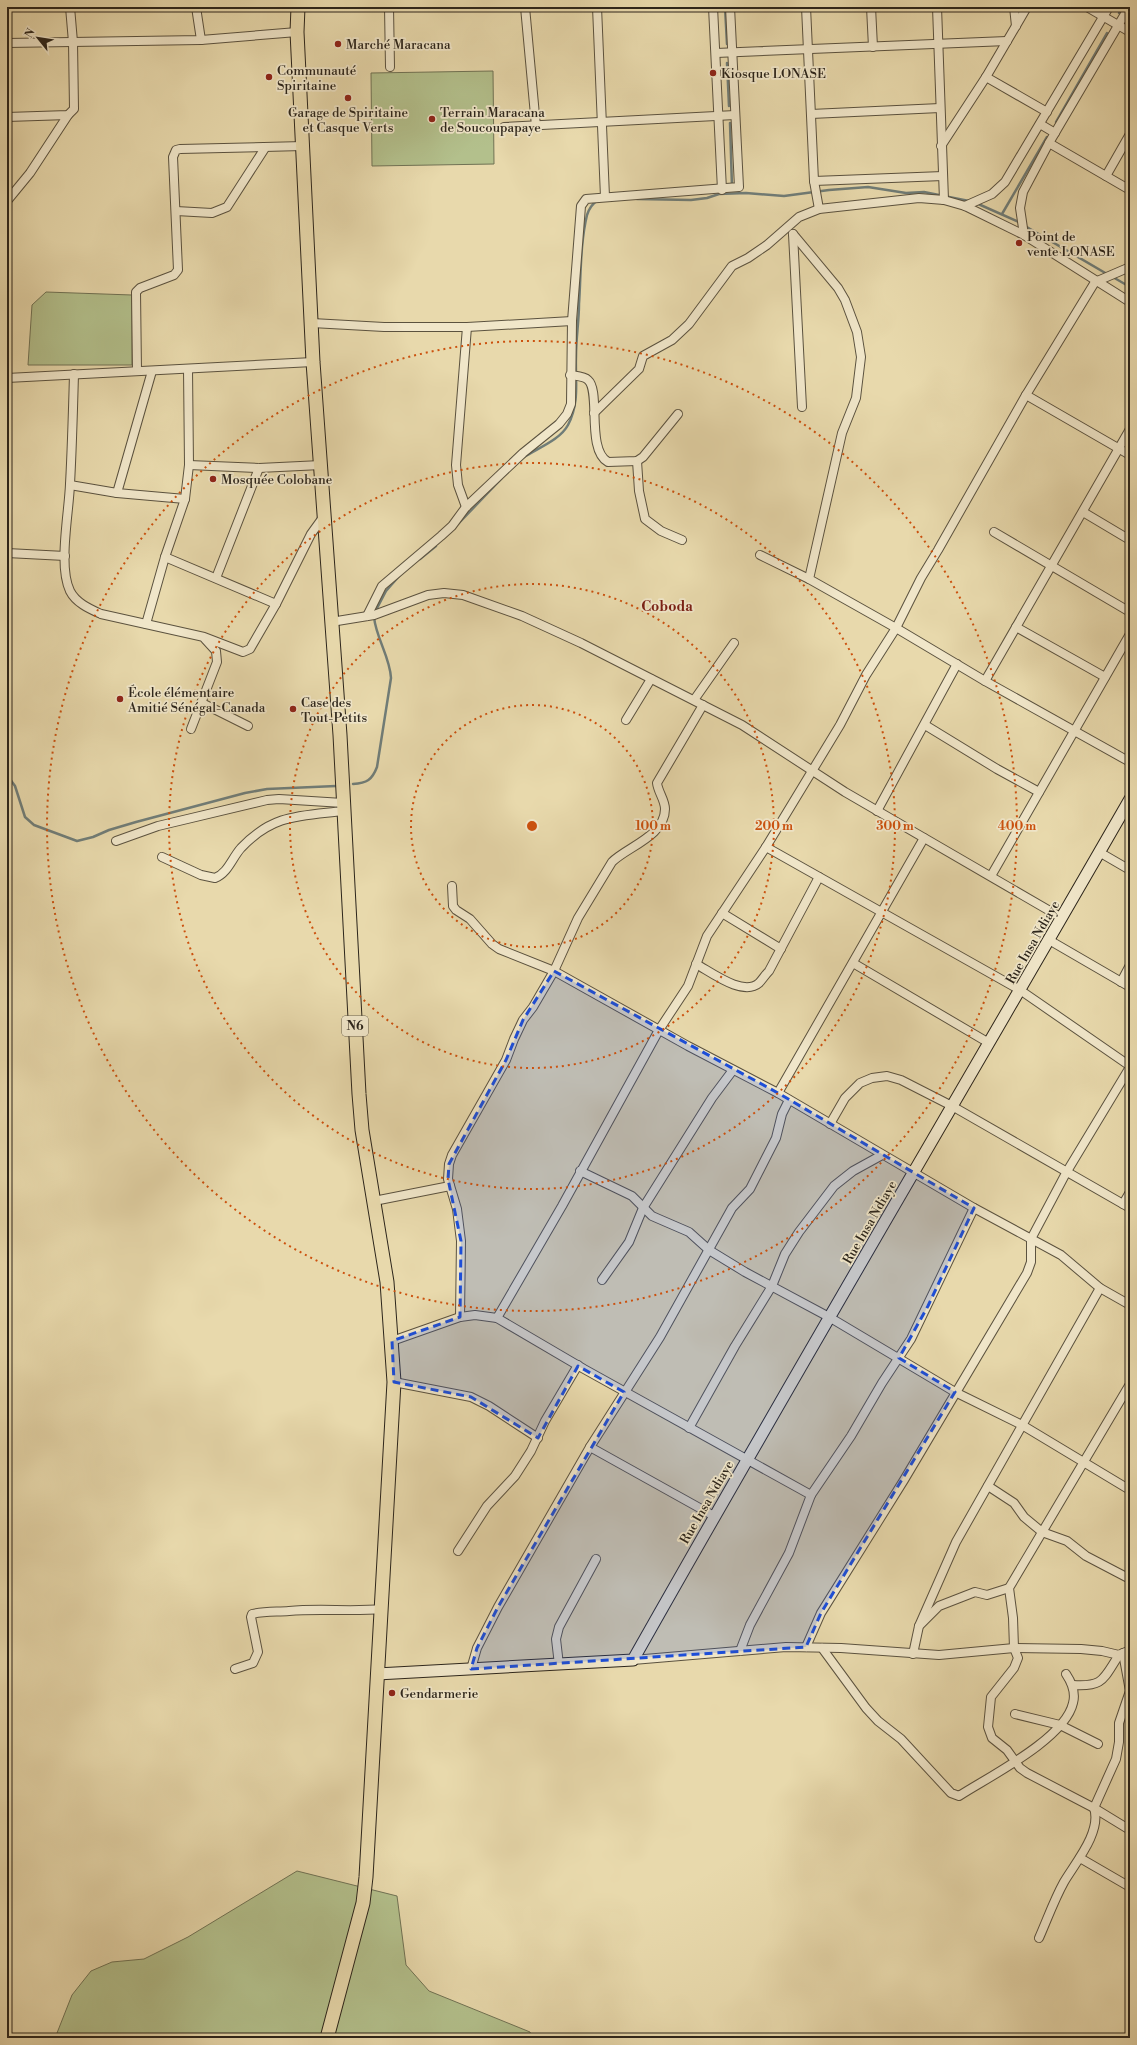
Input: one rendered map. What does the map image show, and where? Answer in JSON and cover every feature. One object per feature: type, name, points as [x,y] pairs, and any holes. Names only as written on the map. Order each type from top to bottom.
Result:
[{"type":"main road","name":"N6","points":[[298,7],[297,32],[313,362],[343,807],[362,1130],[387,1282],[394,1382],[382,1609],[377,1674],[372,1792],[364,1893],[327,2038]]},
{"type":"main road","name":"Rue Insa Ndiaye","points":[[632,1660],[746,1459],[1062,918],[1130,798]]},
{"type":"main road","points":[[377,1674],[632,1660]]},
{"type":"street","points":[[7,201],[30,172],[68,114],[74,109],[73,42],[70,7]]},
{"type":"street","points":[[196,7],[201,40]]},
{"type":"street","points":[[389,7],[390,67]]},
{"type":"street","points":[[525,7],[536,126]]},
{"type":"street","points":[[597,7],[605,197]]},
{"type":"street","points":[[713,7],[722,190]]},
{"type":"street","points":[[367,616],[382,586],[452,526],[466,507],[523,453],[560,424],[567,414],[571,404],[570,375],[572,321],[581,206],[586,199],[722,190],[739,187],[730,7]]},
{"type":"street","points":[[806,7],[814,181],[818,209]]},
{"type":"street","points":[[871,7],[873,46]]},
{"type":"street","points":[[937,7],[944,200]]},
{"type":"street","points":[[1014,7],[1016,26]]},
{"type":"street","points":[[942,146],[986,77],[1027,7]]},
{"type":"street","points":[[1087,7],[1130,32]]},
{"type":"street","points":[[965,206],[999,189],[1040,124],[1109,7]]},
{"type":"street","points":[[1024,236],[1020,208],[1023,192],[1049,143],[1129,7]]},
{"type":"street","points":[[7,43],[201,40],[297,32]]},
{"type":"street","points":[[716,53],[733,51],[1007,42]]},
{"type":"street","points":[[986,77],[1047,112]]},
{"type":"street","points":[[811,114],[940,108]]},
{"type":"street","points":[[7,117],[68,114]]},
{"type":"street","points":[[504,127],[735,116]]},
{"type":"street","points":[[1040,124],[1055,133]]},
{"type":"street","points":[[1106,176],[1130,134]]},
{"type":"street","points":[[1049,143],[1130,190]]},
{"type":"street","points":[[137,371],[136,295],[140,288],[174,275],[178,270],[173,157],[176,150],[303,146]]},
{"type":"street","points":[[176,211],[212,212],[227,207],[265,148]]},
{"type":"street","points":[[814,181],[943,176]]},
{"type":"street","points":[[594,413],[639,370],[643,356],[672,340],[689,324],[727,270],[767,245],[790,224],[818,209],[919,198],[944,200],[965,206],[1024,236],[1095,282],[1130,302]]},
{"type":"street","points":[[790,224],[793,234],[802,407]]},
{"type":"street","points":[[793,234],[838,288],[845,300],[857,332],[861,357],[856,398],[842,433],[809,579]]},
{"type":"street","points":[[496,1318],[562,1206],[659,1030],[688,986],[707,936],[766,847],[840,725],[866,675],[896,628],[921,578],[1026,395],[1095,282],[1130,267]]},
{"type":"street","points":[[312,323],[384,327],[467,327],[572,321]]},
{"type":"street","points":[[466,507],[458,485],[456,465],[467,327]]},
{"type":"street","points":[[7,378],[313,362]]},
{"type":"street","points":[[146,624],[165,557],[185,499],[189,465],[188,369]]},
{"type":"street","points":[[117,493],[152,371]]},
{"type":"street","points":[[74,374],[70,485],[65,556],[68,584],[77,600],[101,614],[204,637],[247,651],[250,650],[276,604],[311,534],[324,516]]},
{"type":"street","points":[[570,375],[585,378],[592,385],[595,437],[605,460],[614,462],[637,461],[650,450],[678,414]]},
{"type":"street","points":[[1026,395],[1130,455]]},
{"type":"street","points":[[985,681],[1130,429]]},
{"type":"street","points":[[637,461],[639,491],[645,519],[661,531],[682,540]]},
{"type":"street","points":[[189,465],[259,468],[321,465]]},
{"type":"street","points":[[216,578],[259,468]]},
{"type":"street","points":[[70,485],[117,493],[185,499]]},
{"type":"street","points":[[1082,512],[1130,540]]},
{"type":"street","points":[[994,532],[1130,612]]},
{"type":"street","points":[[7,553],[65,556]]},
{"type":"street","points":[[760,555],[809,579],[896,628],[985,681],[1130,762]]},
{"type":"street","points":[[165,557],[276,604]]},
{"type":"street","points":[[331,622],[367,616],[428,595],[444,593],[463,595],[522,616],[581,643],[756,733],[812,772],[1062,918]]},
{"type":"street","points":[[1016,627],[1105,677]]},
{"type":"street","points":[[991,876],[1130,634]]},
{"type":"street","points":[[191,729],[217,662],[216,651],[204,637]]},
{"type":"street","points":[[694,700],[734,643]]},
{"type":"street","points":[[877,811],[925,725],[956,664]]},
{"type":"street","points":[[626,720],[651,679]]},
{"type":"street","points":[[202,703],[248,726]]},
{"type":"street","points":[[460,1317],[461,1241],[457,1208],[450,1186],[449,1164],[452,1155],[506,1060],[523,1020],[533,1007],[554,971],[578,918],[612,862],[618,856],[637,846],[658,827],[663,819],[665,808],[658,789],[658,782],[703,705]]},
{"type":"street","points":[[925,725],[997,769],[1039,792]]},
{"type":"street","points":[[116,841],[158,826],[267,800],[279,799],[343,807]]},
{"type":"street","points":[[162,857],[201,875],[215,878],[224,872],[239,850],[257,832],[290,817],[343,807]]},
{"type":"street","points":[[778,1093],[924,838]]},
{"type":"street","points":[[766,847],[1020,990],[1130,1067],[1066,1173],[1031,1239],[1031,1262],[1027,1273],[904,1480],[821,1613],[806,1647]]},
{"type":"street","points":[[1099,852],[1130,870]]},
{"type":"street","points":[[696,964],[739,988],[748,988],[758,984],[769,971],[819,877]]},
{"type":"street","points":[[452,886],[453,906],[476,924],[492,944],[554,971],[732,1070],[778,1093],[913,1173],[1065,1258],[1100,1288],[1130,1304]]},
{"type":"street","points":[[722,913],[781,948]]},
{"type":"street","points":[[1049,940],[1130,987]]},
{"type":"street","points":[[853,963],[989,1043]]},
{"type":"street","points":[[1121,982],[1130,965]]},
{"type":"street","points":[[602,1280],[629,1242],[643,1208],[712,1098],[732,1070]]},
{"type":"street","points":[[830,1124],[853,1088],[872,1078],[886,1076],[901,1080],[952,1106],[1066,1173],[1127,1206],[1130,1192]]},
{"type":"street","points":[[471,1669],[478,1648],[498,1607],[590,1447],[660,1337],[732,1208],[750,1189],[776,1138],[782,1114],[789,1100]]},
{"type":"street","points":[[689,1428],[735,1346],[772,1286],[785,1254],[799,1232],[834,1186],[852,1171],[882,1155]]},
{"type":"street","points":[[580,1171],[632,1196],[643,1208],[657,1218],[689,1232],[709,1250],[829,1317],[955,1392],[1022,1425],[1130,1490]]},
{"type":"street","points":[[374,1202],[450,1186]]},
{"type":"street","points":[[740,1651],[750,1625],[789,1553],[810,1495],[851,1436],[899,1358],[928,1306],[974,1208]]},
{"type":"street","points":[[913,1654],[920,1626],[956,1542],[1100,1288]]},
{"type":"street","points":[[392,1341],[460,1317],[475,1315],[496,1318],[624,1392],[810,1495]]},
{"type":"street","points":[[458,1551],[487,1506],[515,1476],[538,1438],[545,1421],[578,1365]]},
{"type":"street","points":[[394,1382],[471,1397],[489,1406],[538,1438]]},
{"type":"street","points":[[1130,1384],[1009,1588],[1013,1618],[1014,1648],[1018,1658],[1014,1668],[991,1697],[988,1727],[992,1738],[1007,1750],[1027,1773],[1094,1808],[1130,1830]]},
{"type":"street","points":[[590,1447],[714,1516]]},
{"type":"street","points":[[988,1486],[1014,1503],[1024,1517],[1042,1532],[1067,1541],[1082,1553],[1130,1579]]},
{"type":"street","points":[[558,1665],[556,1639],[559,1627],[596,1559]]},
{"type":"street","points":[[920,1626],[932,1611],[946,1602],[976,1592],[987,1595],[1009,1588]]},
{"type":"street","points":[[235,1669],[253,1664],[257,1657],[258,1652],[251,1617],[252,1614],[268,1611],[302,1609],[350,1611],[382,1609]]},
{"type":"street","points":[[632,1660],[765,1648],[806,1647],[913,1654],[945,1654],[1014,1648],[1081,1649],[1124,1653]]},
{"type":"street","points":[[822,1648],[866,1708],[878,1721],[901,1739],[951,1793],[959,1796],[1016,1762],[1060,1725],[1068,1714],[1074,1701],[1073,1685],[1066,1674]]},
{"type":"street","points":[[1039,1938],[1055,1899],[1080,1858],[1095,1825],[1096,1814],[1094,1808],[1116,1759],[1119,1742],[1119,1722],[1130,1692],[1124,1653]]},
{"type":"street","points":[[1073,1685],[1090,1686],[1096,1684],[1103,1679],[1124,1653]]},
{"type":"street","points":[[1015,1714],[1060,1725],[1098,1744]]},
{"type":"street","points":[[1080,1858],[1130,1887]]},
{"type":"highlighted area","points":[[554,971],[778,1093],[974,1208],[928,1306],[899,1358],[955,1392],[821,1613],[806,1647],[471,1669],[477,1648],[498,1607],[624,1392],[578,1366],[538,1438],[471,1397],[394,1382],[392,1341],[460,1317],[461,1241],[448,1179],[449,1164],[506,1060],[523,1020]]},
{"type":"green space","name":"Terrain Maracana de Soucoupapaye","points":[[493,71],[494,164],[372,166],[371,73]]},
{"type":"green space","points":[[46,292],[132,295],[132,365],[28,365],[32,305]]},
{"type":"green space","points":[[297,1871],[397,1896],[406,1965],[429,1991],[530,2032],[532,2038],[57,2038],[57,2033],[72,1995],[91,1971],[112,1962],[144,1959],[188,1937]]},
{"type":"waterway","points":[[725,7],[727,44]]},
{"type":"waterway","points":[[1119,13],[1123,7]]},
{"type":"waterway","points":[[1056,122],[1107,33]]},
{"type":"waterway","points":[[727,63],[729,106]]},
{"type":"waterway","points":[[730,123],[732,187]]},
{"type":"waterway","points":[[1002,214],[1047,137]]},
{"type":"waterway","points":[[637,199],[691,200],[707,198],[719,194],[746,193],[784,196],[868,187],[906,193],[924,192],[969,201]]},
{"type":"waterway","points":[[524,457],[560,435],[568,425],[572,416],[576,399],[576,349],[583,237],[588,213],[592,205],[597,201]]},
{"type":"waterway","points":[[976,203],[1021,223]]},
{"type":"waterway","points":[[1025,226],[1107,274]]},
{"type":"waterway","points":[[1111,276],[1130,287]]},
{"type":"waterway","points":[[458,524],[501,479]]},
{"type":"waterway","points":[[420,559],[436,546]]},
{"type":"waterway","points":[[375,612],[386,591],[400,575]]},
{"type":"waterway","points":[[353,784],[362,783],[371,778],[377,767],[391,678],[374,617]]},
{"type":"waterway","points":[[7,775],[15,786],[25,817],[34,825],[77,841],[136,822],[245,793],[267,789],[336,786]]},
{"type":"place","name":"Marché Maracana","points":[[338,44]]},
{"type":"place","name":"Kiosque LONASE","points":[[713,73]]},
{"type":"place","name":"Communauté Spiritaine","points":[[269,77]]},
{"type":"place","name":"Garage de Spiritaine et Casque Verts","points":[[348,98]]},
{"type":"place","name":"Terrain Maracana de Soucoupapaye","points":[[432,119]]},
{"type":"place","name":"Point de vente LONASE","points":[[1019,243]]},
{"type":"place","name":"Mosquée Colobane","points":[[213,479]]},
{"type":"place","name":"École élémentaire Amitié Sénégal-Canada","points":[[120,699]]},
{"type":"place","name":"Case des Tout-Petits","points":[[293,709]]},
{"type":"place","name":"Gendarmerie","points":[[392,1693]]},
{"type":"district","name":"Coboda","points":[[667,606]]}]
